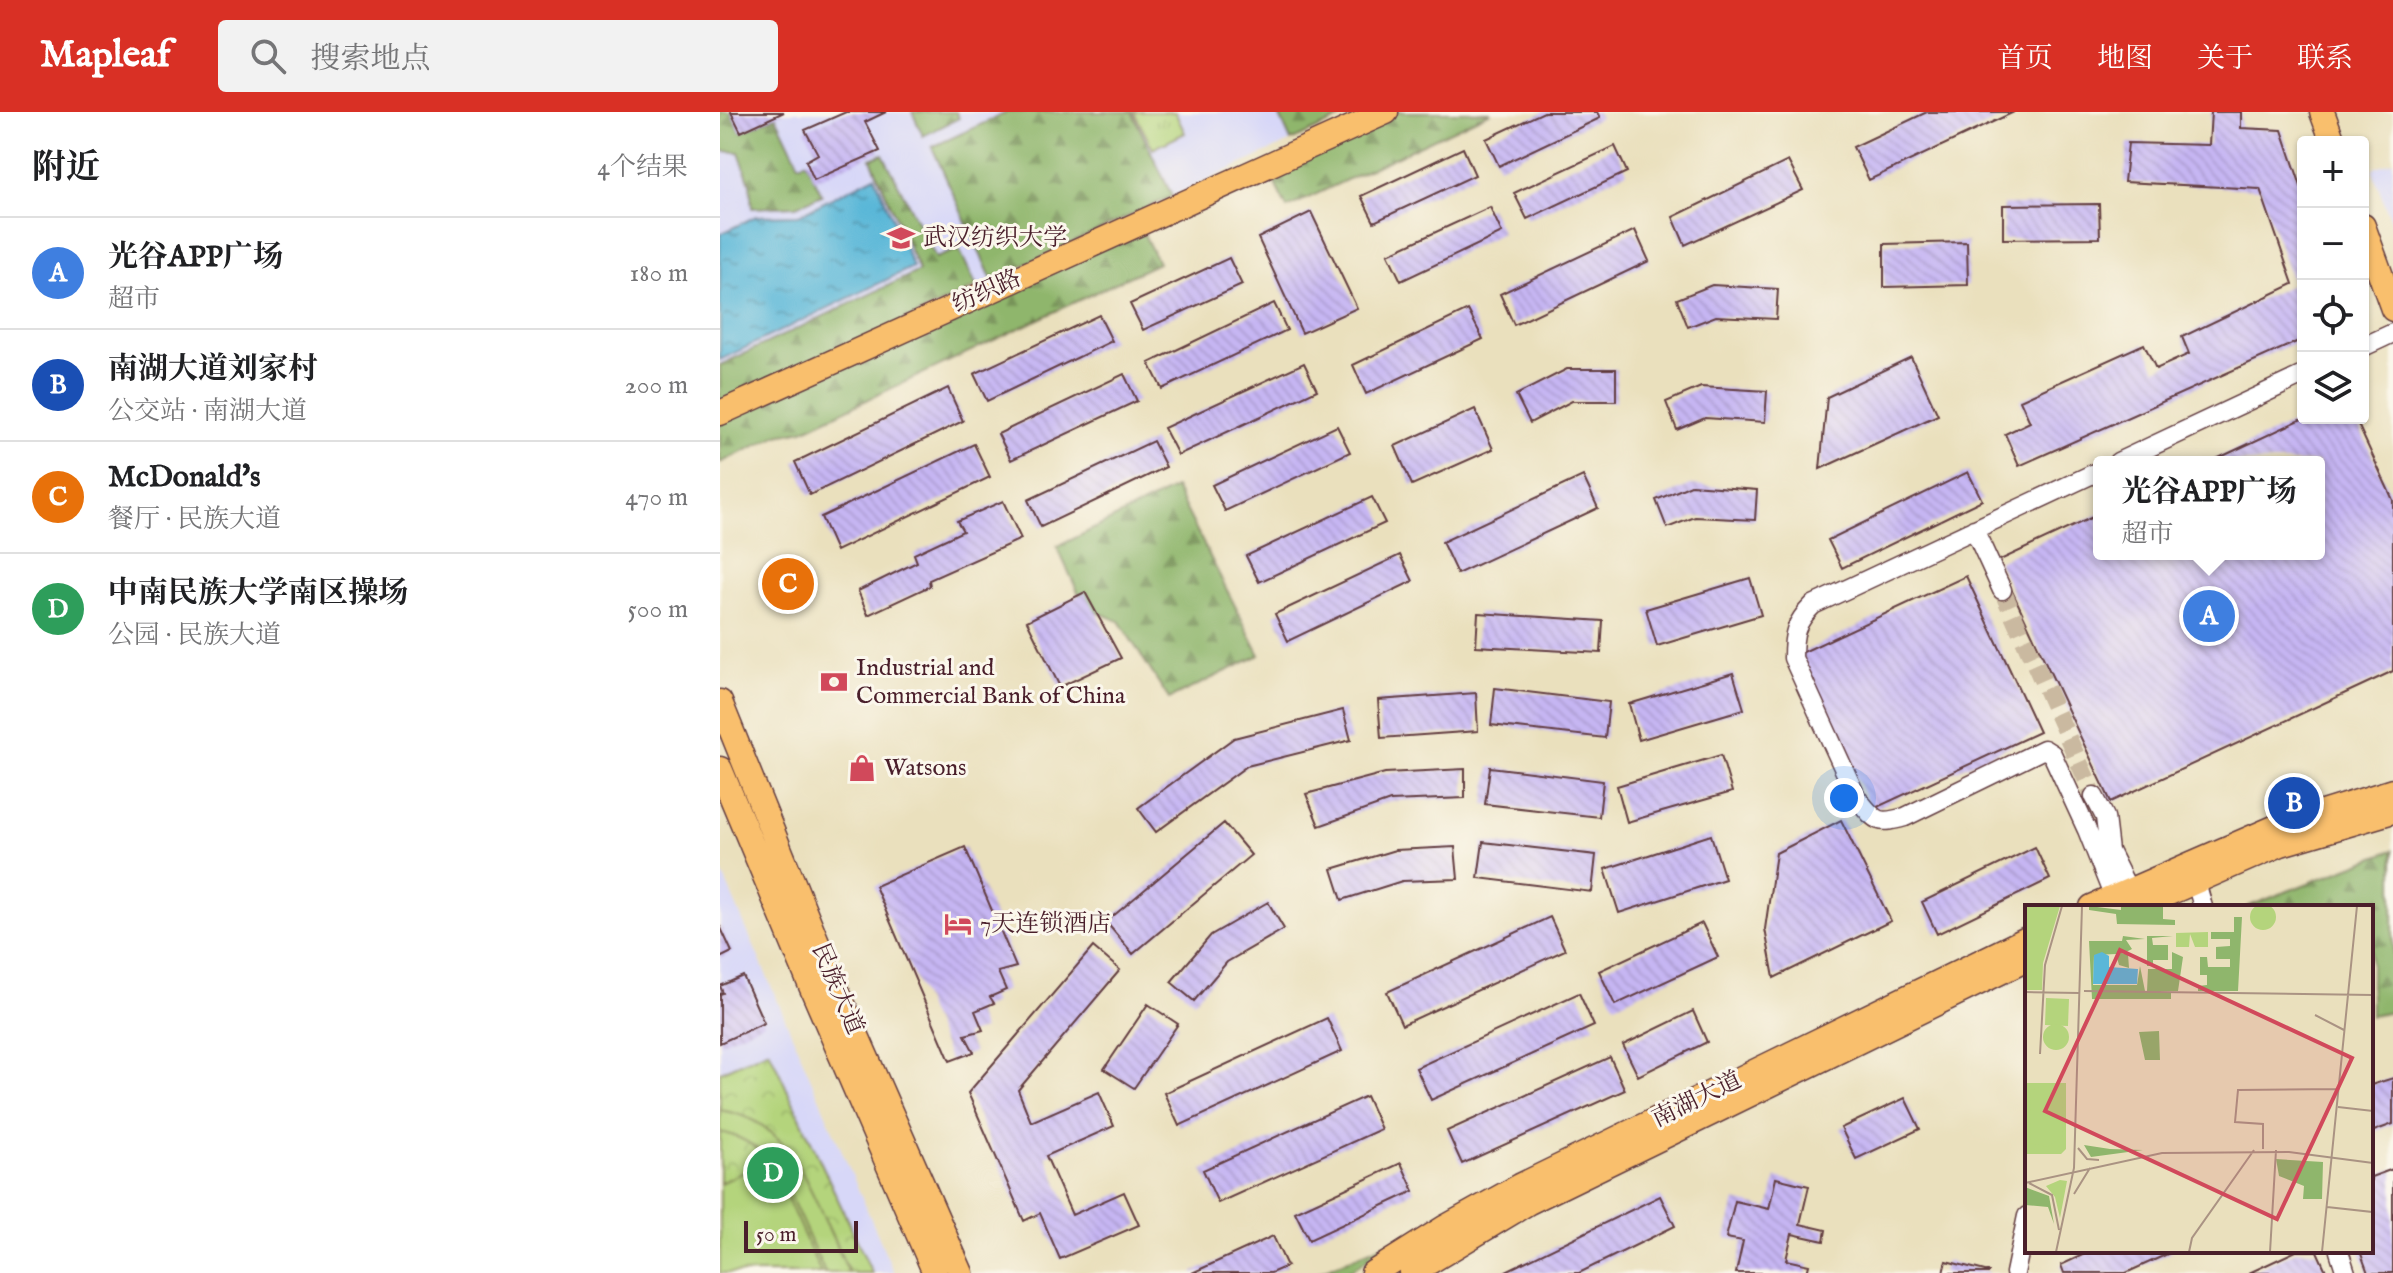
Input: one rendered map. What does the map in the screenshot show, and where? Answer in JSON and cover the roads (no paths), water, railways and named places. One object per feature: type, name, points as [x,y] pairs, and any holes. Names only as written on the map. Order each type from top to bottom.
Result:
[{"type":"main road","name":"纺织路","points":[[720,413],[1386,112]]},
{"type":"main road","points":[[2322,112],[2331,136]]},
{"type":"main road","points":[[2369,243],[2393,309]]},
{"type":"main road","name":"民族大道","points":[[720,702],[832,979],[961,1273]]},
{"type":"main road","name":"民族大道","points":[[720,769],[935,1273]]},
{"type":"main road","points":[[2194,872],[2274,828],[2393,791]]},
{"type":"main road","points":[[2118,901],[2194,872],[2393,811]]},
{"type":"main road","name":"南湖大道","points":[[1373,1273],[1446,1227],[1520,1186],[2025,940]]},
{"type":"main road","name":"南湖大道","points":[[1411,1273],[1529,1202],[2025,960]]},
{"type":"street","points":[[2369,344],[2393,333]]},
{"type":"street","points":[[2131,456],[2297,378]]},
{"type":"street","points":[[2093,474],[1813,605],[1801,617],[1793,636],[1793,658],[1857,798],[1873,818],[1885,823],[1905,817],[2044,749],[2052,754],[2118,901]]},
{"type":"street","points":[[1974,529],[2002,590]]},
{"type":"street","points":[[2094,796],[2105,817],[2118,901]]},
{"type":"street","points":[[2194,872],[2202,905]]},
{"type":"street","points":[[2015,1273],[2025,1226]]},
{"type":"street","points":[[2340,1253],[2346,1273]]},
{"type":"water","points":[[875,176],[913,267],[720,360],[720,234],[756,216],[799,215]]},
{"type":"tunnel","points":[[2002,590],[2094,796]]},
{"type":"place","name":"武汉纺织大学","points":[[901,238]]},
{"type":"place","name":"McDonald's","points":[[788,584]]},
{"type":"place","name":"光谷APP广场","points":[[2209,616]]},
{"type":"place","name":"Industrial and Commercial Bank of China","points":[[834,682]]},
{"type":"place","name":"Watsons","points":[[862,768]]},
{"type":"place","name":"南湖大道刘家村","points":[[2294,803]]},
{"type":"place","name":"7天连锁酒店","points":[[958,924]]},
{"type":"place","name":"中南民族大学南区操场","points":[[773,1173]]}]
